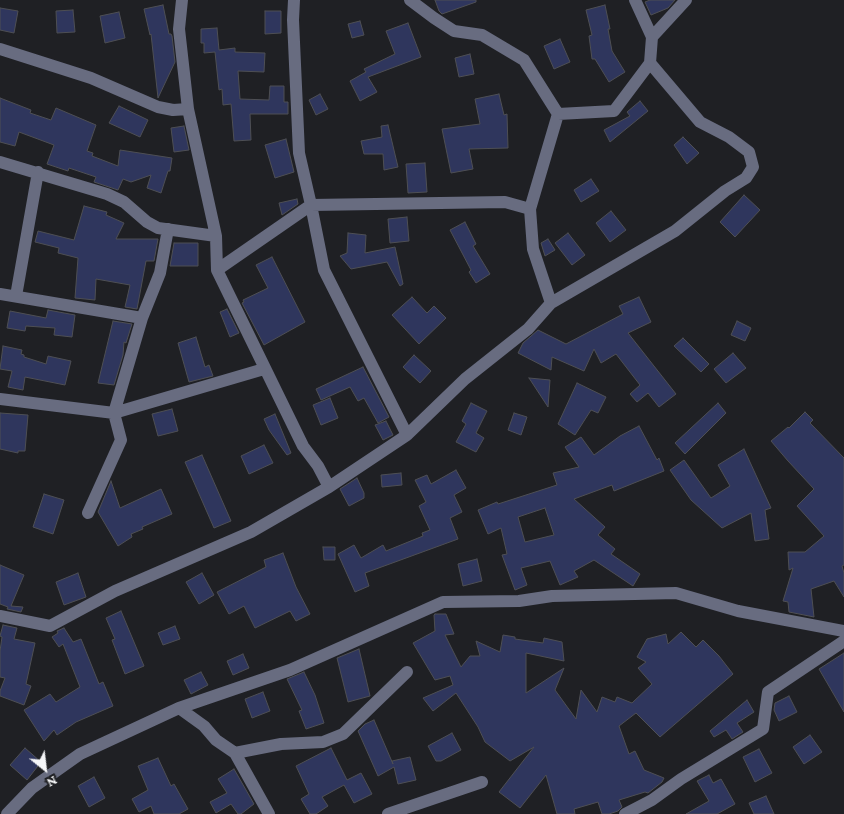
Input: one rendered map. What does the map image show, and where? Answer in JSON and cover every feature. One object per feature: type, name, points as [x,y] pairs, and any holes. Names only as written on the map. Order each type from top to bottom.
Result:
[{"type":"street","points":[[182,0],[179,29],[188,109],[216,236],[217,270],[303,446],[318,466],[329,487]]},
{"type":"street","points":[[294,0],[293,20],[299,152],[324,270],[407,434]]},
{"type":"street","points":[[410,0],[454,31],[482,35],[524,60],[558,114],[530,209],[534,249],[551,303]]},
{"type":"street","points":[[558,114],[614,111],[650,63],[652,37],[635,0]]},
{"type":"street","points":[[652,37],[686,0]]},
{"type":"street","points":[[0,49],[91,78],[158,107],[173,110],[188,109]]},
{"type":"street","points":[[0,616],[50,626],[115,590],[251,532],[329,487],[407,434],[465,379],[528,329],[551,303],[675,232],[725,190],[746,178],[753,167],[749,152],[729,137],[700,122],[650,63]]},
{"type":"street","points":[[0,162],[107,194],[124,202],[147,222],[158,228],[216,236]]},
{"type":"street","points":[[16,296],[38,172]]},
{"type":"street","points":[[217,270],[311,205],[505,202],[530,209]]},
{"type":"street","points":[[88,513],[121,440],[114,413],[142,318],[160,273],[168,229]]},
{"type":"street","points":[[0,294],[142,318]]},
{"type":"street","points":[[0,399],[114,413],[264,369]]},
{"type":"street","points":[[7,814],[32,788],[80,754],[179,708],[290,670],[443,602],[519,601],[552,596],[676,592],[738,611],[844,630]]},
{"type":"street","points":[[626,814],[652,800],[681,779],[762,729],[768,692],[844,641]]},
{"type":"street","points":[[234,753],[281,744],[324,742],[343,734],[406,672]]},
{"type":"street","points":[[179,708],[204,726],[216,740],[234,753],[269,814]]},
{"type":"street","points":[[388,814],[482,782]]},
{"type":"building","points":[[435,0],[476,0],[476,2],[442,14]]},
{"type":"building","points":[[650,0],[675,0],[668,8],[651,15],[645,2]]},
{"type":"building","points":[[163,5],[169,34],[172,36],[175,62],[158,98],[151,34],[144,9]]},
{"type":"building","points":[[605,5],[612,51],[625,72],[609,82],[595,59],[592,59],[589,36],[592,35],[586,10]]},
{"type":"building","points":[[0,8],[18,11],[14,33],[0,30]]},
{"type":"building","points":[[73,10],[75,32],[57,33],[56,11]]},
{"type":"building","points":[[265,11],[281,11],[281,33],[265,34]]},
{"type":"building","points":[[119,12],[125,38],[105,43],[100,16]]},
{"type":"building","points":[[360,21],[364,35],[352,38],[348,24]]},
{"type":"building","points":[[408,23],[421,57],[368,77],[377,92],[360,101],[350,81],[366,72],[364,69],[395,54],[386,31]]},
{"type":"building","points":[[217,28],[219,50],[235,48],[235,52],[265,53],[264,72],[238,71],[240,99],[269,100],[270,86],[284,86],[284,102],[288,102],[288,114],[250,114],[251,140],[234,141],[231,104],[223,105],[222,89],[219,90],[215,52],[204,53],[204,43],[201,43],[201,29]]},
{"type":"building","points":[[560,39],[570,62],[554,69],[544,46]]},
{"type":"building","points":[[470,54],[474,74],[459,77],[455,58]]},
{"type":"building","points":[[320,94],[328,109],[316,115],[309,100]]},
{"type":"building","points":[[499,94],[504,115],[507,114],[508,148],[469,149],[473,169],[451,173],[442,129],[480,124],[475,99]]},
{"type":"building","points":[[0,98],[31,110],[30,113],[51,120],[56,108],[96,125],[87,151],[93,153],[92,156],[118,166],[120,150],[172,158],[170,171],[168,171],[161,193],[147,188],[151,175],[131,182],[123,179],[118,190],[94,182],[96,177],[69,168],[68,171],[47,164],[54,145],[19,132],[15,146],[0,142]]},
{"type":"building","points":[[640,101],[648,111],[610,142],[604,130],[630,116],[627,112]]},
{"type":"building","points":[[119,106],[148,120],[140,137],[109,123]]},
{"type":"building","points":[[388,125],[398,167],[384,170],[383,154],[364,154],[361,141],[382,137],[381,126]]},
{"type":"building","points":[[184,126],[189,150],[174,152],[171,128]]},
{"type":"building","points":[[683,137],[699,153],[687,164],[674,145]]},
{"type":"building","points":[[286,139],[294,172],[275,178],[265,145]]},
{"type":"building","points":[[425,163],[427,192],[408,193],[406,164]]},
{"type":"building","points":[[591,179],[599,191],[581,202],[574,190]]},
{"type":"building","points":[[744,195],[760,210],[735,237],[720,222]]},
{"type":"building","points":[[297,199],[298,204],[282,215],[279,203]]},
{"type":"building","points":[[84,206],[107,212],[106,215],[124,223],[116,239],[158,239],[154,261],[146,261],[137,309],[125,307],[130,285],[96,279],[95,300],[75,298],[78,258],[58,253],[59,248],[35,242],[38,231],[74,240]]},
{"type":"building","points":[[611,211],[626,230],[610,242],[596,223]]},
{"type":"building","points":[[407,217],[409,241],[390,243],[388,219]]},
{"type":"building","points":[[465,222],[476,244],[473,246],[490,274],[476,283],[450,230]]},
{"type":"building","points":[[348,233],[366,235],[365,253],[395,247],[403,284],[400,286],[387,262],[351,269],[340,256],[347,253]]},
{"type":"building","points":[[568,233],[585,255],[572,265],[555,243]]},
{"type":"building","points":[[548,239],[555,250],[545,256],[541,243]]},
{"type":"building","points":[[174,243],[198,243],[198,266],[170,266]]},
{"type":"building","points":[[272,257],[305,322],[264,345],[242,303],[244,302],[243,300],[268,288],[256,265]]},
{"type":"building","points":[[412,297],[427,313],[434,306],[446,318],[419,344],[392,315]]},
{"type":"building","points":[[639,297],[651,322],[628,333],[676,394],[659,407],[648,393],[637,402],[630,394],[640,385],[616,354],[601,363],[594,349],[584,371],[552,357],[551,370],[518,353],[523,343],[538,330],[566,344],[623,314],[619,306]]},
{"type":"building","points":[[227,309],[239,333],[230,337],[220,312]]},
{"type":"building","points":[[48,310],[75,315],[72,337],[54,335],[55,328],[26,326],[25,331],[7,328],[10,311],[46,318]]},
{"type":"building","points":[[113,321],[132,324],[126,343],[124,342],[123,355],[114,385],[98,383]]},
{"type":"building","points":[[737,321],[751,328],[745,341],[731,335]]},
{"type":"building","points":[[196,337],[205,367],[209,365],[213,376],[189,382],[178,343]]},
{"type":"building","points":[[683,338],[709,364],[701,372],[674,346]]},
{"type":"building","points":[[3,346],[22,350],[21,354],[24,357],[46,364],[48,356],[71,361],[65,385],[25,377],[23,390],[8,387],[12,371],[0,369]]},
{"type":"building","points":[[733,353],[746,368],[726,383],[714,369]]},
{"type":"building","points":[[414,355],[431,371],[420,383],[403,367]]},
{"type":"building","points":[[363,367],[389,417],[378,423],[364,398],[358,401],[350,387],[321,400],[316,389]]},
{"type":"building","points":[[529,378],[550,380],[548,407]]},
{"type":"building","points":[[577,383],[606,397],[598,413],[591,410],[575,435],[558,424]]},
{"type":"building","points":[[330,398],[338,418],[321,425],[313,405]]},
{"type":"building","points":[[471,403],[487,411],[476,433],[484,438],[476,452],[456,442],[466,424],[462,421]]},
{"type":"building","points":[[718,403],[726,413],[685,454],[675,443]]},
{"type":"building","points":[[172,409],[178,431],[158,436],[152,414]]},
{"type":"building","points":[[805,412],[813,420],[810,423],[844,458],[844,565],[842,566],[844,573],[844,597],[834,581],[811,589],[814,617],[789,612],[788,602],[783,601],[793,568],[789,570],[788,552],[805,552],[824,536],[797,506],[814,489],[771,441],[789,428]]},
{"type":"building","points":[[0,413],[28,415],[25,451],[18,451],[18,453],[0,449]]},
{"type":"building","points":[[514,413],[527,417],[521,435],[508,430]]},
{"type":"building","points":[[275,414],[291,453],[287,455],[269,430],[264,419]]},
{"type":"building","points":[[386,421],[393,435],[383,440],[375,425]]},
{"type":"building","points":[[639,426],[657,460],[659,458],[664,471],[614,491],[612,485],[574,499],[605,527],[598,535],[615,549],[611,554],[640,574],[633,586],[594,560],[574,571],[578,577],[560,585],[550,561],[521,568],[527,585],[515,590],[502,555],[507,554],[501,528],[488,534],[478,510],[497,502],[498,504],[557,485],[553,473],[579,467],[565,447],[581,437],[594,455],[620,436]],"holes":[[[545,508],[554,535],[525,542],[518,517]]]},
{"type":"building","points":[[264,445],[273,463],[249,474],[241,456]]},
{"type":"building","points":[[744,449],[771,508],[765,510],[769,539],[755,541],[751,513],[722,528],[691,500],[670,470],[684,460],[711,498],[730,486],[718,465]]},
{"type":"building","points":[[202,455],[231,521],[214,528],[185,462]]},
{"type":"building","points":[[456,470],[466,488],[454,495],[462,512],[450,518],[458,539],[365,573],[369,586],[355,592],[338,554],[354,545],[361,558],[383,545],[386,551],[423,536],[422,533],[430,530],[419,506],[426,502],[415,480],[427,475],[431,484]]},
{"type":"building","points":[[401,473],[402,485],[382,487],[381,475]]},
{"type":"building","points":[[357,478],[364,493],[364,498],[349,506],[340,489]]},
{"type":"building","points":[[111,481],[120,508],[161,489],[172,514],[142,527],[143,529],[131,534],[132,537],[118,546],[98,512]]},
{"type":"building","points":[[44,494],[64,500],[53,534],[33,527]]},
{"type":"building","points":[[323,547],[335,547],[335,560],[324,560]]},
{"type":"building","points":[[283,553],[296,587],[310,614],[296,621],[290,611],[255,628],[244,606],[229,614],[217,592],[266,567],[264,560]]},
{"type":"building","points":[[477,559],[482,581],[463,586],[458,564]]},
{"type":"building","points":[[0,565],[24,575],[11,606],[23,607],[21,612],[7,609],[8,607],[0,604]]},
{"type":"building","points":[[78,573],[86,597],[64,605],[56,582]]},
{"type":"building","points":[[202,573],[214,595],[199,604],[186,582]]},
{"type":"building","points":[[121,611],[144,666],[125,674],[112,640],[115,639],[106,618]]},
{"type":"building","points":[[435,614],[446,614],[454,634],[445,635],[461,667],[470,656],[480,656],[476,641],[500,652],[503,635],[515,637],[515,639],[543,643],[544,638],[562,642],[564,661],[526,653],[526,693],[564,668],[555,690],[576,719],[581,690],[597,712],[602,697],[615,702],[617,697],[632,703],[652,684],[638,668],[646,662],[637,657],[647,639],[666,634],[668,644],[681,632],[696,647],[703,640],[733,674],[660,737],[636,713],[619,726],[629,754],[635,751],[644,770],[664,778],[662,782],[648,793],[645,792],[619,800],[622,807],[618,811],[609,814],[602,814],[598,802],[574,809],[575,814],[557,814],[546,775],[520,808],[499,792],[534,747],[510,761],[485,742],[478,727],[456,693],[433,711],[423,698],[453,685],[450,676],[435,680],[413,643],[435,631]]},
{"type":"building","points":[[3,625],[17,628],[14,639],[35,643],[26,684],[31,686],[24,705],[0,696],[5,678],[0,677],[2,637],[0,636]]},
{"type":"building","points":[[175,626],[180,639],[163,645],[158,633]]},
{"type":"building","points":[[64,628],[73,642],[81,639],[99,684],[103,682],[113,706],[76,722],[57,735],[54,730],[44,741],[24,710],[50,694],[56,702],[80,687],[63,644],[59,647],[52,637],[58,633],[57,631]]},
{"type":"building","points":[[359,649],[370,696],[348,702],[337,658]]},
{"type":"building","points":[[844,653],[844,712],[819,669]]},
{"type":"building","points":[[243,654],[249,668],[233,675],[227,661]]},
{"type":"building","points":[[201,672],[208,685],[191,694],[184,680]]},
{"type":"building","points":[[304,672],[315,695],[324,723],[306,729],[299,711],[302,710],[287,679]]},
{"type":"building","points":[[263,692],[270,711],[252,718],[245,699]]},
{"type":"building","points":[[789,696],[797,712],[779,721],[774,710],[775,703]]},
{"type":"building","points":[[747,700],[754,712],[737,723],[743,732],[732,739],[726,730],[714,737],[710,731]]},
{"type":"building","points":[[374,720],[393,764],[392,761],[410,757],[416,780],[398,784],[394,767],[378,776],[358,731],[365,724]]},
{"type":"building","points":[[452,733],[461,750],[441,761],[436,761],[428,746]]},
{"type":"building","points":[[810,735],[822,752],[804,764],[793,747]]},
{"type":"building","points":[[25,748],[41,762],[27,780],[10,765]]},
{"type":"building","points":[[331,748],[347,780],[361,773],[372,794],[354,803],[344,785],[322,797],[328,806],[316,814],[310,814],[301,799],[309,794],[296,766]]},
{"type":"building","points":[[759,749],[772,773],[755,782],[743,757]]},
{"type":"building","points":[[158,758],[171,786],[174,784],[188,809],[179,814],[154,814],[151,806],[139,812],[132,799],[148,790],[138,766]]},
{"type":"building","points":[[234,769],[254,804],[241,814],[238,814],[231,804],[216,813],[210,802],[227,793],[218,779]]},
{"type":"building","points":[[709,775],[713,783],[721,779],[735,804],[717,814],[686,814],[709,801],[697,781]]},
{"type":"building","points":[[94,777],[105,798],[89,807],[78,786]]},
{"type":"building","points":[[766,796],[774,814],[754,814],[749,803]]}]
